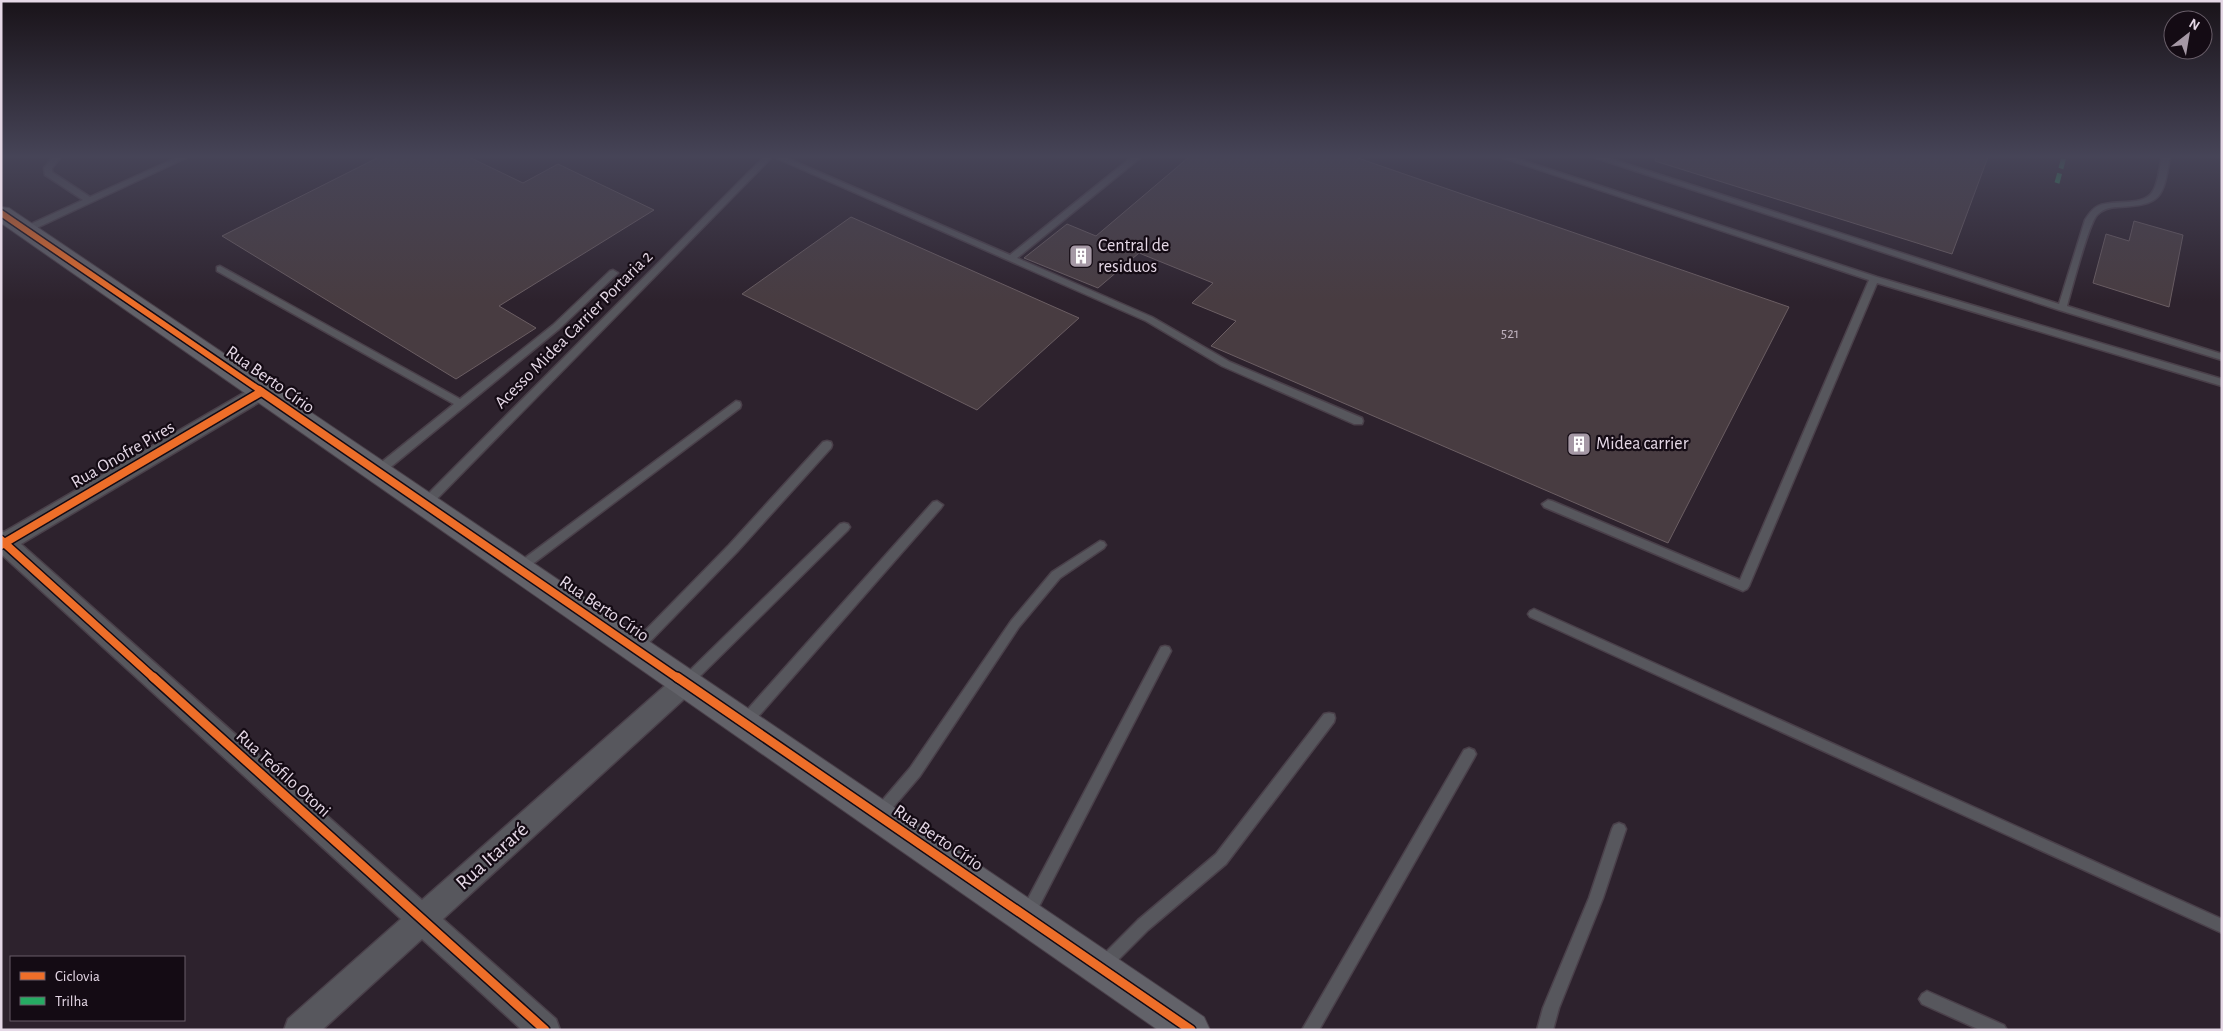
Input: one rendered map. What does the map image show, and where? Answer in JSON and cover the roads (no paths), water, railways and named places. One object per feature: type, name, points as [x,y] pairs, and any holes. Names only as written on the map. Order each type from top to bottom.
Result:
[{"type":"street","name":"Rua Berto Círio","points":[[1,213],[1191,1030]]},
{"type":"street","name":"Rua Onofre Pires","points":[[2,542],[261,392]]},
{"type":"street","name":"Rua Teófilo Otoni","points":[[2,542],[545,1030]]},
{"type":"street","name":"Rua Itararé","points":[[299,1030],[685,683]]},
{"type":"lane","points":[[25,230],[76,205]]},
{"type":"lane","name":"Acesso Midea Carrier Portaria 2","points":[[425,504],[720,205]]},
{"type":"lane","points":[[889,205],[1149,319],[1226,364],[1358,421]]},
{"type":"lane","points":[[1011,258],[1078,205]]},
{"type":"lane","points":[[1651,205],[1874,279],[2222,383]]},
{"type":"lane","points":[[1745,205],[2062,308],[2222,357]]},
{"type":"lane","points":[[2062,308],[2089,220],[2094,212],[2103,207],[2120,205]]},
{"type":"lane","points":[[220,269],[461,404]]},
{"type":"lane","points":[[377,472],[556,327],[613,273]]},
{"type":"lane","points":[[1548,504],[1742,586],[1874,279]]},
{"type":"lane","points":[[518,569],[736,405]]},
{"type":"lane","points":[[635,648],[691,592],[828,445]]},
{"type":"lane","points":[[744,723],[937,505]]},
{"type":"lane","points":[[685,683],[844,527]]},
{"type":"lane","points":[[878,815],[914,772],[1015,624],[1056,575],[1100,545]]},
{"type":"lane","points":[[1534,614],[2222,926]]},
{"type":"lane","points":[[1026,917],[1166,651]]},
{"type":"lane","points":[[1100,967],[1143,925],[1221,859],[1329,718]]},
{"type":"lane","points":[[1310,1030],[1468,754]]},
{"type":"lane","points":[[1545,1030],[1551,1008],[1596,898],[1619,829]]},
{"type":"lane","points":[[1928,999],[1999,1030]]},
{"type":"place","name":"Central de residuos","points":[[1081,256]]},
{"type":"place","name":"Midea carrier","points":[[1579,444]]}]
